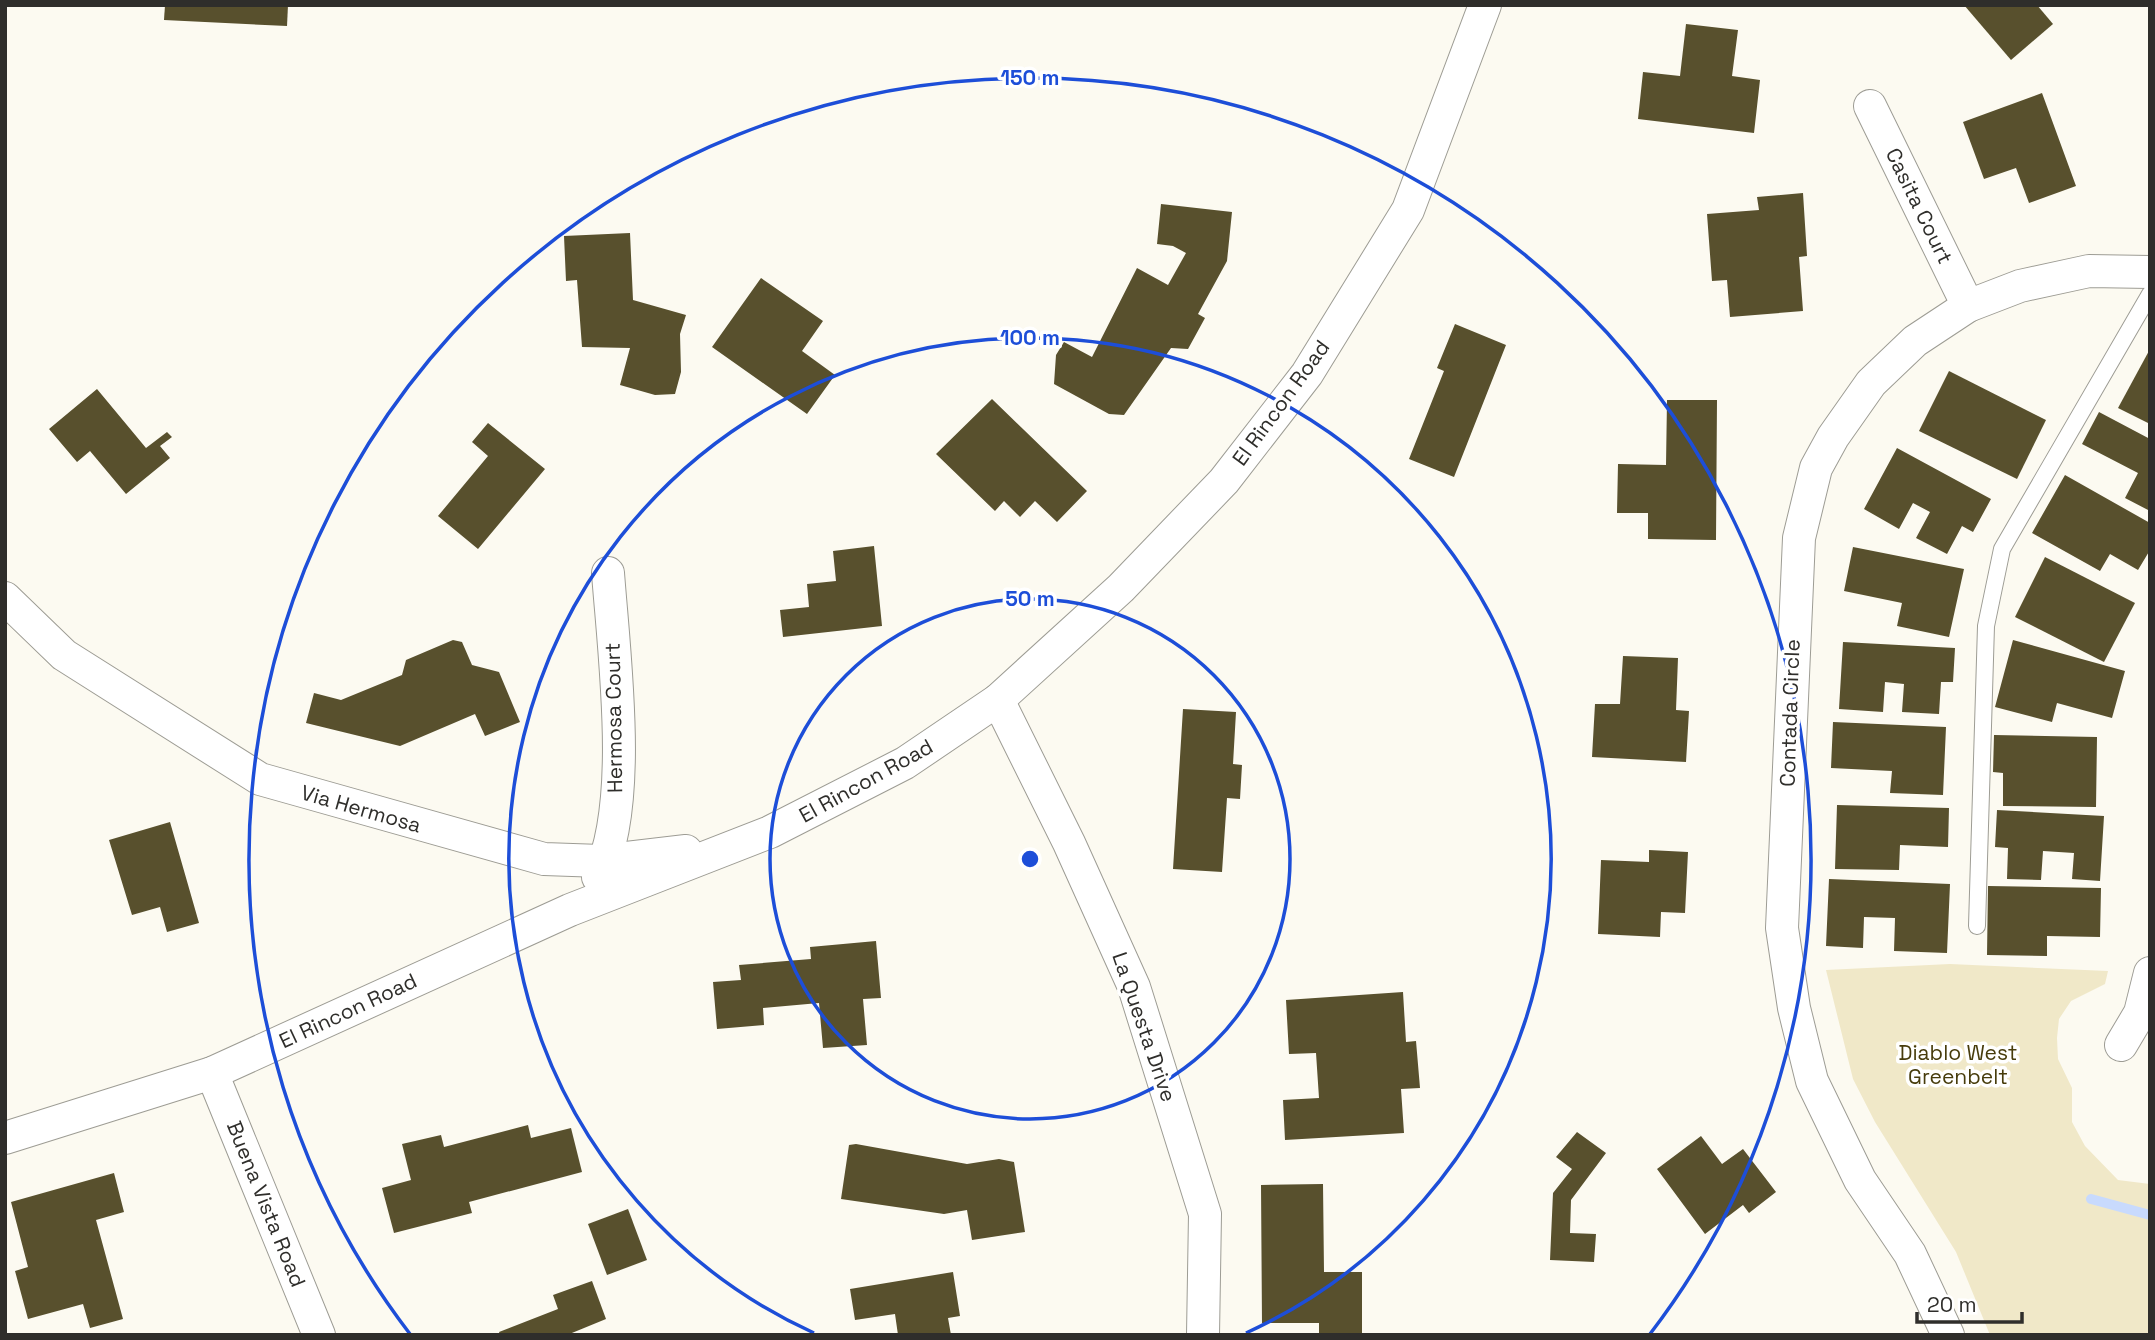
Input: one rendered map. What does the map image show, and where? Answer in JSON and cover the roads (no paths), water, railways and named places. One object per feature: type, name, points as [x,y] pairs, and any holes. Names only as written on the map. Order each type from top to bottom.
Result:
[{"type":"street","name":"El Rincon Road","points":[[5,1138],[212,1073],[570,910],[771,832],[905,763],[998,700],[1121,588],[1224,481],[1307,374],[1408,210],[1485,5]]},
{"type":"street","name":"Casita Court","points":[[1870,106],[1968,306]]},
{"type":"street","name":"Contada Circle","points":[[1948,1335],[1910,1254],[1860,1180],[1812,1081],[1794,1008],[1782,928],[1795,573],[1806,500],[1816,468],[1833,437],[1871,383],[1915,341],[1968,306],[2020,286],[2089,271],[2150,272]]},
{"type":"street","name":"Hermosa Court","points":[[570,910],[593,886],[605,861],[617,799],[619,754],[608,573]]},
{"type":"street","name":"Via Hermosa","points":[[5,598],[64,655],[260,779],[544,859],[605,861],[704,848],[771,832]]},
{"type":"street","name":"La Questa Drive","points":[[998,700],[1069,843],[1134,987],[1205,1214],[1203,1335]]},
{"type":"street","points":[[2120,1045],[2140,1013],[2150,974]]},
{"type":"street","name":"Buena Vista Road","points":[[212,1073],[318,1335]]},
{"type":"lane","points":[[1978,926],[1986,626],[2002,550],[2150,294]]},
{"type":"waterway","points":[[2091,1199],[2150,1215]]},
{"type":"park label","name":"Diablo West Greenbelt","points":[[1958,1065]]}]
